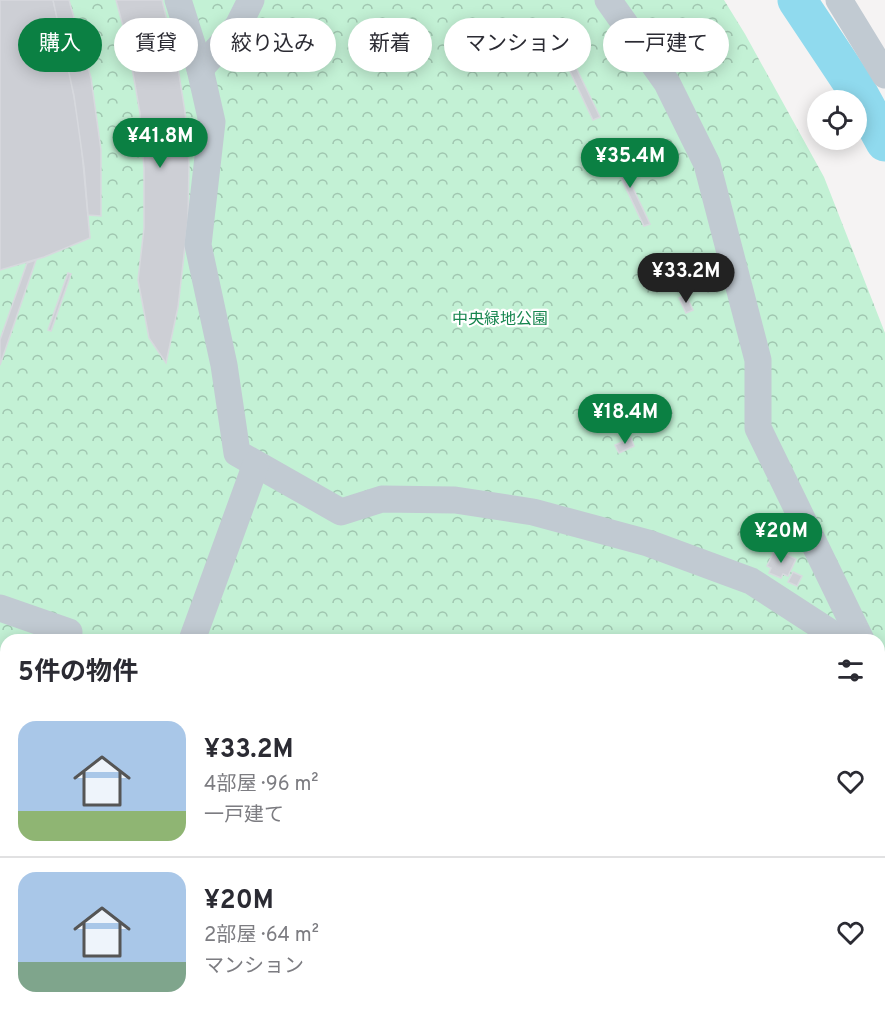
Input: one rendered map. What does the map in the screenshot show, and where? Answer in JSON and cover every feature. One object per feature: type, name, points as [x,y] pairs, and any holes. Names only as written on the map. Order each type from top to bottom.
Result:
[{"type":"street","points":[[178,0],[200,69],[212,122],[198,245],[224,365],[237,453],[341,512],[382,499],[455,500],[533,512],[648,543],[751,581],[843,634]]},
{"type":"street","points":[[200,69],[238,26],[251,0]]},
{"type":"street","points":[[608,0],[667,83],[707,164],[759,360],[758,428],[787,485],[850,634]]},
{"type":"street","points":[[839,0],[885,75]]},
{"type":"street","points":[[194,634],[256,464]]},
{"type":"street","points":[[0,608],[69,632],[68,634]]},
{"type":"green space","name":"中央緑地公園","points":[[0,0],[724,0],[824,177],[885,333],[885,634],[0,634]]},
{"type":"building","points":[[0,0],[53,0],[57,18],[18,18],[18,72],[70,72],[80,131],[90,238],[44,257],[0,270]]},
{"type":"building","points":[[53,0],[69,0],[74,18],[57,18]]},
{"type":"building","points":[[116,0],[162,0],[166,18],[121,18]]},
{"type":"building","points":[[69,72],[89,72],[101,150],[101,216],[88,215],[74,96]]},
{"type":"building","points":[[133,72],[179,72],[185,112],[189,164],[188,220],[178,307],[166,363],[149,338],[138,280],[144,228],[144,169],[140,113]]},
{"type":"building","points":[[570,72],[578,72],[600,117],[593,120]]},
{"type":"building","points":[[616,152],[650,224],[644,226],[610,155]]},
{"type":"building","points":[[36,260],[0,365],[0,340],[27,263]]},
{"type":"building","points":[[68,273],[71,274],[51,331],[48,330]]},
{"type":"building","points":[[686,295],[693,310],[686,313],[679,298]]},
{"type":"building","points":[[631,438],[634,446],[619,453],[615,445]]},
{"type":"building","points":[[775,549],[796,559],[788,576],[783,574],[781,578],[769,573],[771,568],[767,566]]},
{"type":"building","points":[[793,572],[802,576],[797,586],[788,582]]},
{"type":"waterway","points":[[797,0],[855,87],[885,142]]}]
